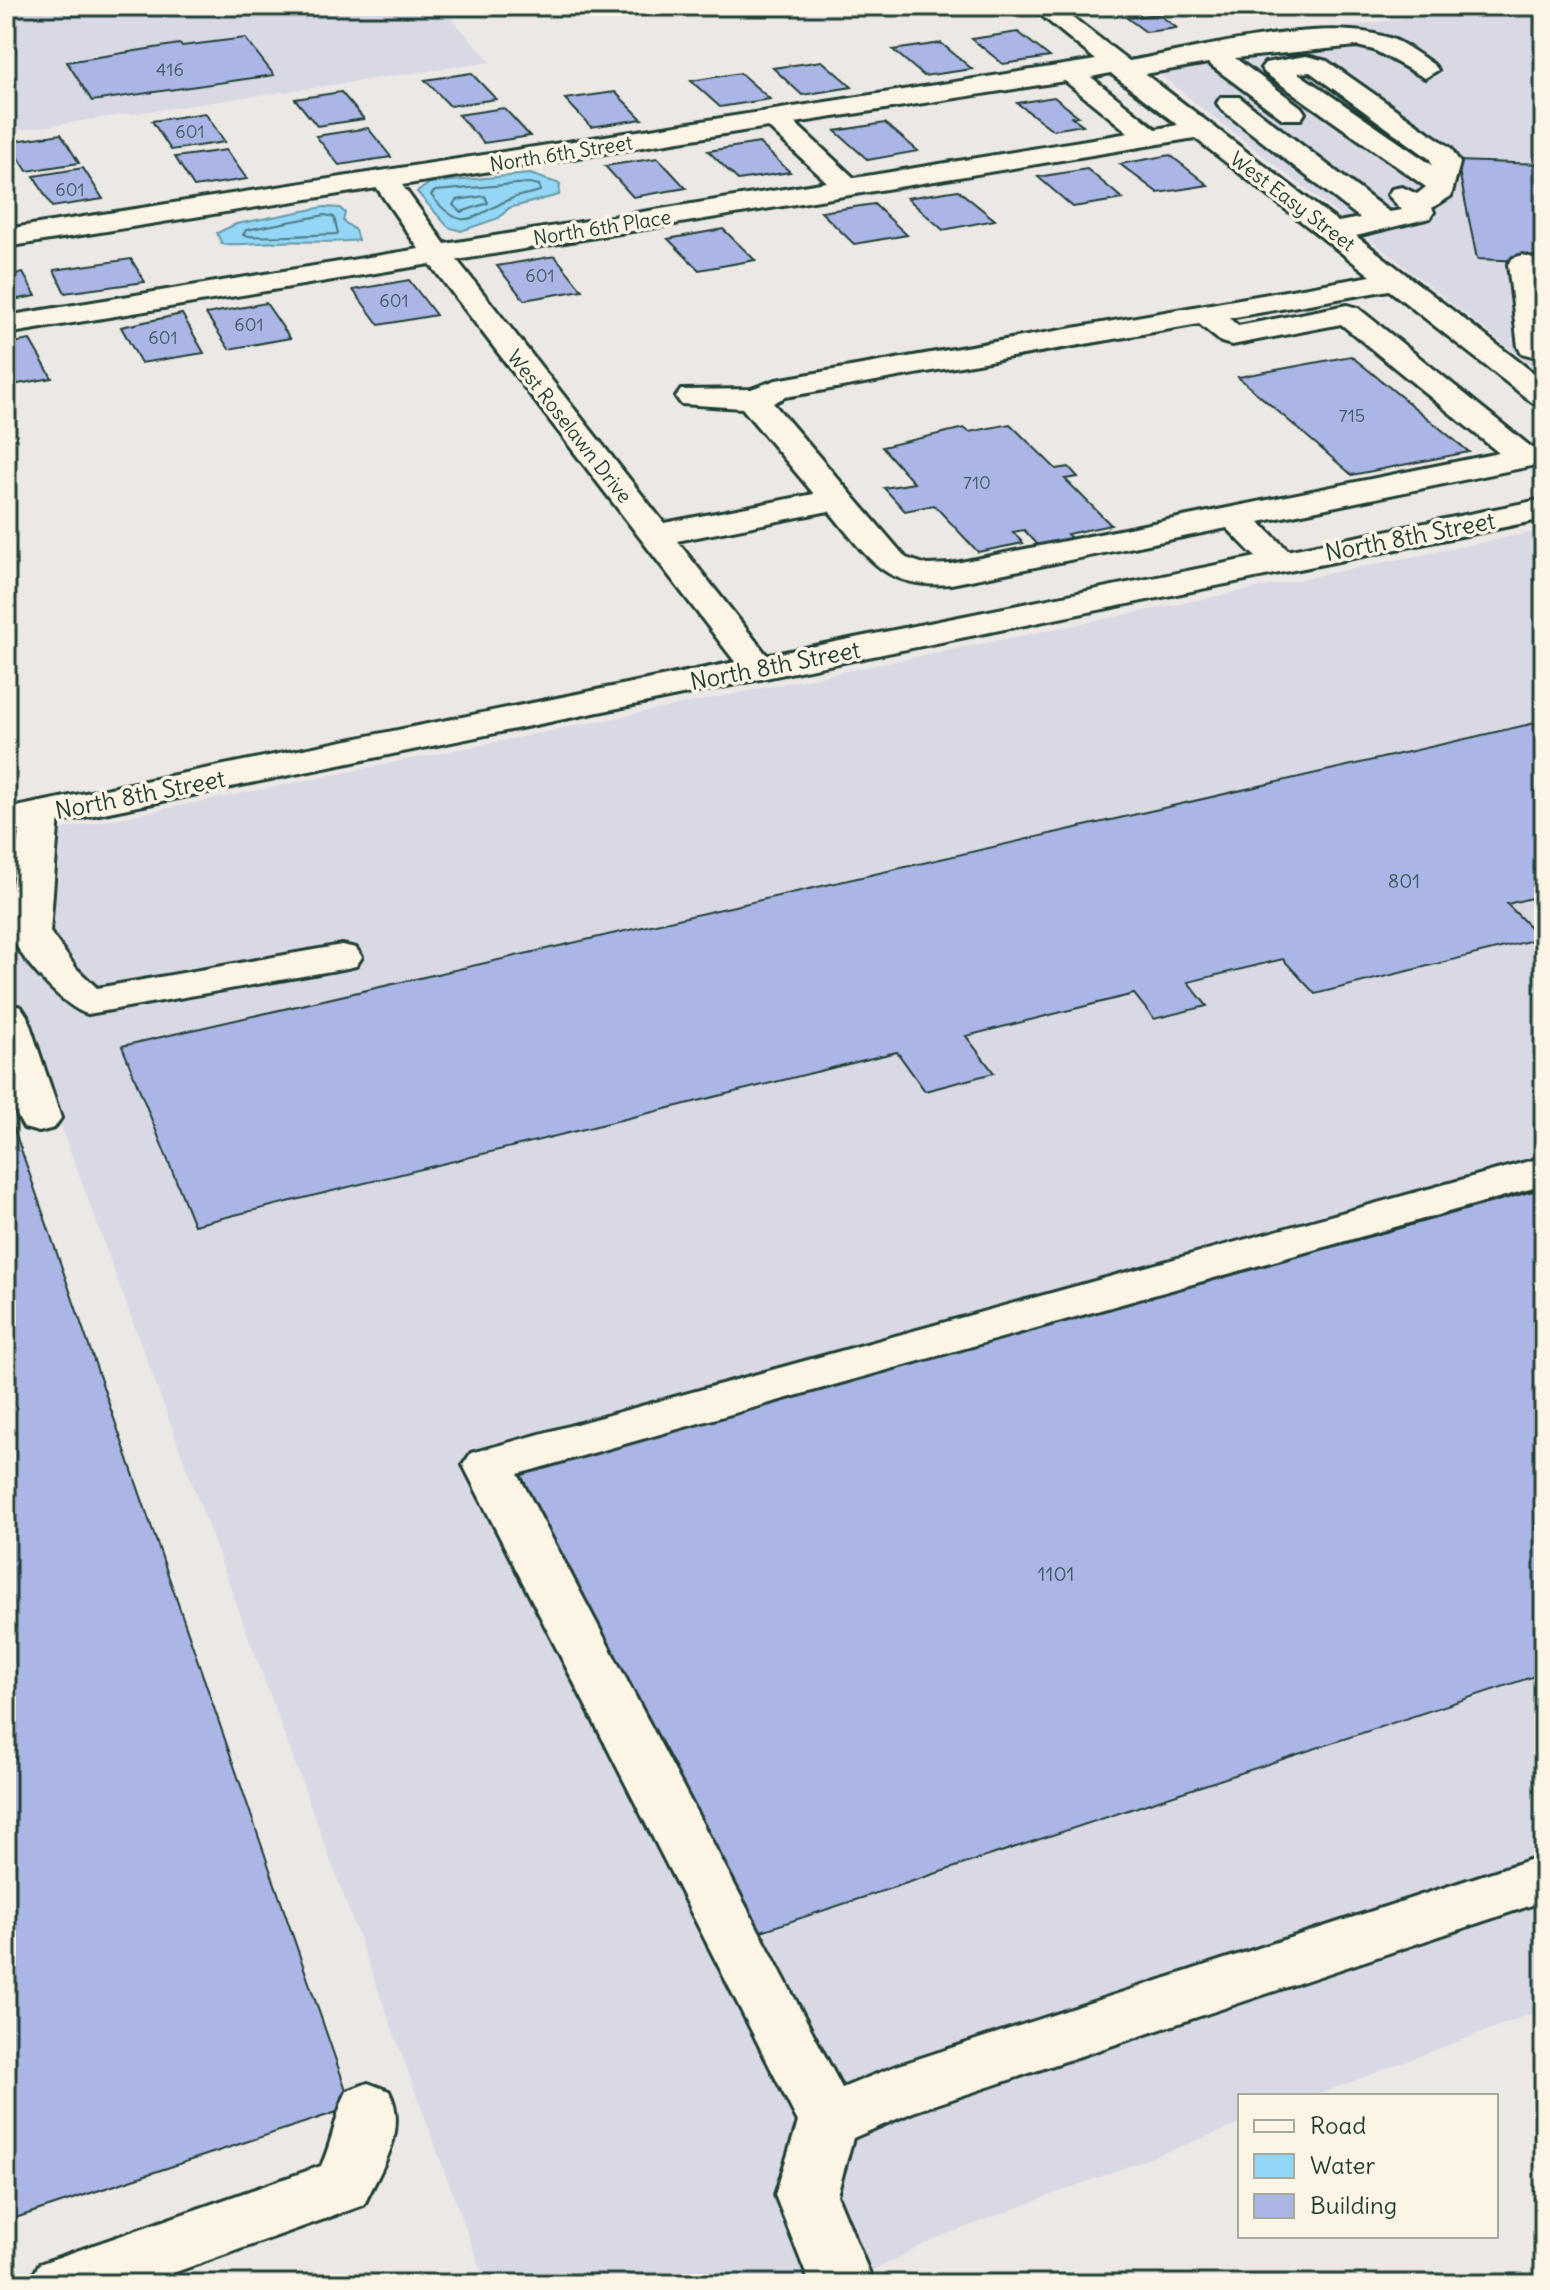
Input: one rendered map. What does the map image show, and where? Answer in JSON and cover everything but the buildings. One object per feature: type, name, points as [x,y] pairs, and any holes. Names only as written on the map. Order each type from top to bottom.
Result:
[{"type":"street","name":"West Easy Street","points":[[1042,6],[1197,130],[1335,231],[1544,396]]},
{"type":"street","points":[[1208,74],[1326,39],[1376,41],[1425,70]]},
{"type":"street","points":[[1208,74],[1306,64],[1318,66],[1441,154],[1446,163],[1437,196],[1416,205]]},
{"type":"street","name":"North 6th Street","points":[[6,238],[1071,73],[1119,67],[1208,74]]},
{"type":"street","points":[[1071,73],[1150,137]]},
{"type":"street","points":[[1238,73],[1314,130]]},
{"type":"street","points":[[1208,74],[1383,222]]},
{"type":"street","points":[[775,119],[848,187]]},
{"type":"street","name":"North 6th Place","points":[[6,325],[1197,130]]},
{"type":"street","points":[[1335,231],[1420,212],[1416,205],[1378,177]]},
{"type":"street","name":"West Roselawn Drive","points":[[386,181],[437,254],[759,668]]},
{"type":"street","points":[[1495,357],[1538,348],[1523,264]]},
{"type":"street","points":[[692,397],[756,399],[776,389],[1397,280]]},
{"type":"street","points":[[756,399],[758,409],[894,565],[924,576],[1525,458],[1347,314],[1232,336],[1205,314]]},
{"type":"street","points":[[661,544],[846,507]]},
{"type":"street","name":"North 8th Street","points":[[23,818],[1544,509]]},
{"type":"street","points":[[1235,517],[1283,562]]},
{"type":"street","points":[[23,818],[30,932],[61,977],[88,1002],[342,957]]},
{"type":"street","points":[[6,1016],[39,1118]]},
{"type":"street","points":[[842,2284],[806,2195],[828,2121],[488,1465],[1544,1171]]},
{"type":"street","points":[[828,2121],[896,2092],[1544,1878]]},
{"type":"street","points":[[61,2284],[342,2186],[363,2143],[368,2109]]},
{"type":"shaded area","points":[[6,6],[440,6],[491,62],[6,132]]},
{"type":"shaded area","points":[[1486,7],[1544,19],[1544,376],[1136,56]]},
{"type":"shaded area","points":[[1544,530],[1544,2009],[1319,2094],[1238,2094],[1238,2125],[932,2240],[848,2284],[486,2284],[6,976],[6,841]]},
{"type":"water","points":[[530,174],[560,184],[559,195],[509,208],[499,218],[461,231],[448,227],[417,192],[430,183]]},
{"type":"water","points":[[324,207],[340,208],[345,213],[343,221],[355,230],[358,240],[222,244],[217,233],[236,224]]}]
